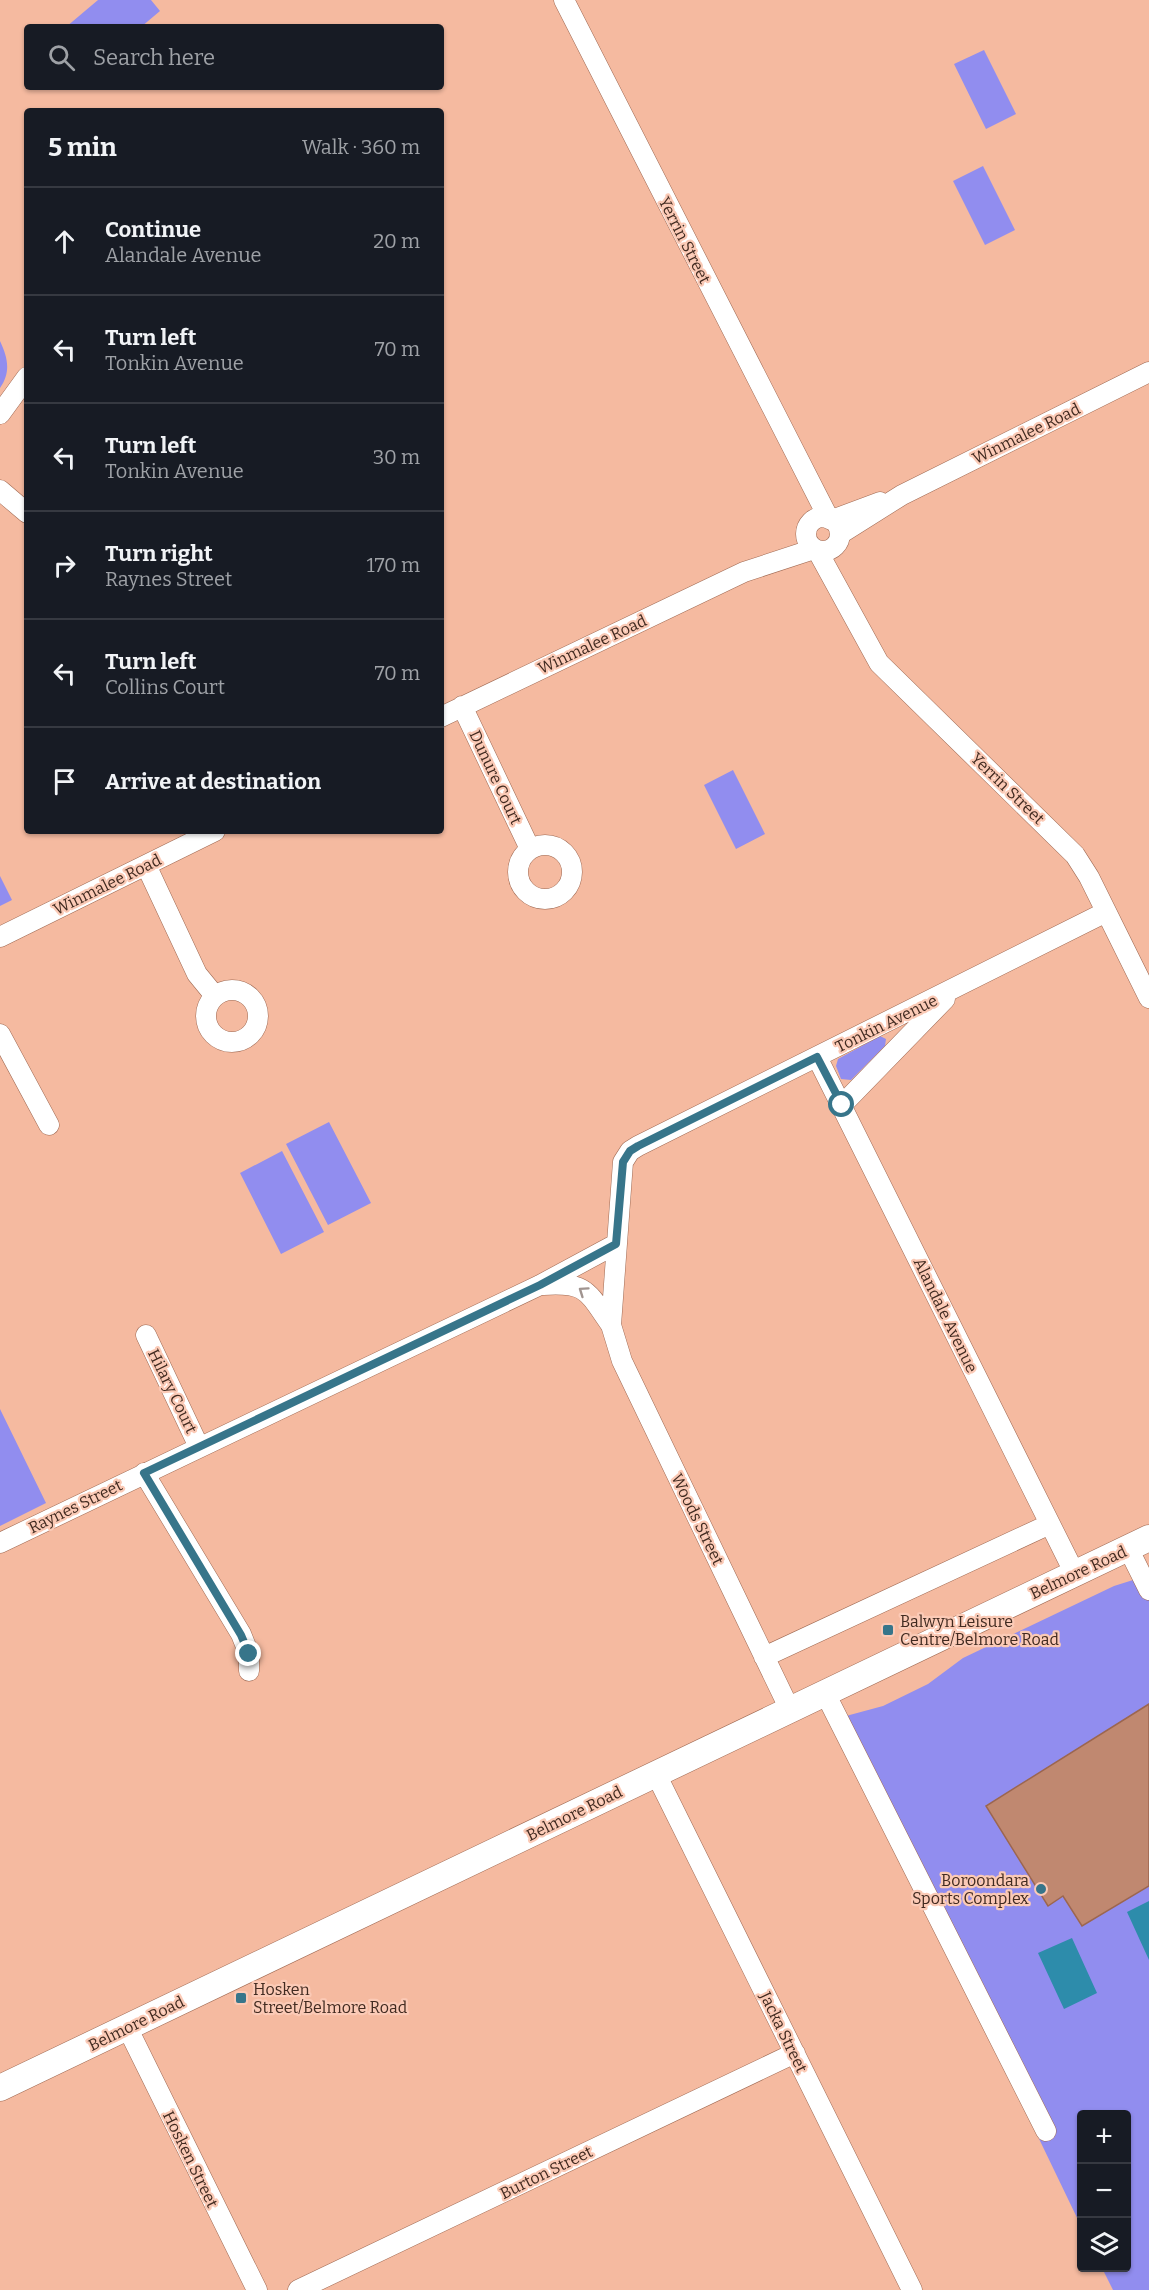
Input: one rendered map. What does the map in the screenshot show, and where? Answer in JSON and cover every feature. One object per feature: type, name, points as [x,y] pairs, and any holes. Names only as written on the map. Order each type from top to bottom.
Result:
[{"type":"main road","name":"Belmore Road","points":[[0,2088],[1139,1543]]},
{"type":"street","name":"Yerrin Street","points":[[564,0],[806,479],[844,596],[879,663],[1075,855],[1149,998]]},
{"type":"street","name":"Winmalee Road","points":[[444,715],[823,534],[1149,372]]},
{"type":"street","points":[[0,414],[24,381]]},
{"type":"street","points":[[0,490],[24,510]]},
{"type":"street","name":"Dunure Court","points":[[462,706],[530,849]]},
{"type":"street","name":"Winmalee Road","points":[[0,937],[204,834]]},
{"type":"street","points":[[146,865],[197,974],[215,996]]},
{"type":"street","name":"Tonkin Avenue","points":[[611,1325],[622,1172],[630,1151],[1106,912]]},
{"type":"street","points":[[842,1105],[955,988]]},
{"type":"street","points":[[0,1034],[49,1125]]},
{"type":"street","name":"Alandale Avenue","points":[[817,1057],[1075,1574]]},
{"type":"street","name":"Raynes Street","points":[[0,1543],[540,1285],[616,1244]]},
{"type":"street","name":"Raynes Street","points":[[540,1285],[575,1285],[591,1296],[611,1325]]},
{"type":"street","name":"Woods Street","points":[[611,1325],[622,1361],[790,1710]]},
{"type":"street","name":"Hilary Court","points":[[146,1335],[199,1448]]},
{"type":"street","points":[[144,1473],[241,1635],[249,1654],[249,1671]]},
{"type":"street","points":[[764,1657],[1050,1524]]},
{"type":"street","points":[[1139,1543],[1149,1590]]},
{"type":"street","points":[[825,1693],[1046,2131]]},
{"type":"street","name":"Jacka Street","points":[[656,1774],[912,2290]]},
{"type":"street","name":"Hosken Street","points":[[126,2027],[257,2290]]},
{"type":"street","name":"Burton Street","points":[[298,2290],[795,2053]]},
{"type":"shaded area","points":[[98,0],[151,0],[160,11],[145,24],[70,24]]},
{"type":"shaded area","points":[[984,50],[1016,114],[986,129],[954,64]]},
{"type":"shaded area","points":[[983,166],[1015,230],[985,245],[953,181]]},
{"type":"shaded area","points":[[0,341],[5,353],[7,371],[0,388]]},
{"type":"shaded area","points":[[733,770],[765,834],[736,849],[704,785]]},
{"type":"shaded area","points":[[0,876],[12,900],[0,906]]},
{"type":"shaded area","points":[[880,1036],[886,1039],[885,1046],[851,1080],[841,1079],[836,1066],[838,1059]]},
{"type":"shaded area","points":[[329,1122],[371,1203],[328,1225],[286,1144]]},
{"type":"shaded area","points":[[282,1151],[324,1232],[281,1254],[240,1173]]},
{"type":"shaded area","points":[[0,1409],[46,1503],[0,1526]]},
{"type":"shaded area","name":"Boroondara Sports Complex","points":[[1149,1575],[1149,2290],[1113,2290],[1104,2272],[1131,2272],[1131,2110],[1077,2110],[1077,2218],[1029,2118],[1043,2111],[846,1716],[883,1706],[928,1684],[963,1658],[1114,1586]]},
{"type":"water","points":[[1149,1901],[1149,1960],[1127,1912]]},
{"type":"water","points":[[1072,1938],[1097,1993],[1064,2009],[1038,1953]]},
{"type":"building","points":[[1149,1704],[1149,1886],[1082,1926],[1063,1896],[1048,1906],[986,1806]]},
{"type":"place","name":"Balwyn Leisure Centre/Belmore Road","points":[[888,1630]]},
{"type":"place","name":"Boroondara Sports Complex","points":[[1041,1889]]},
{"type":"place","name":"Hosken Street/Belmore Road","points":[[241,1998]]},
{"type":"route","points":[[249,1654],[241,1635],[144,1473],[540,1285],[616,1244],[623,1162],[632,1149],[817,1057],[842,1105]]}]
